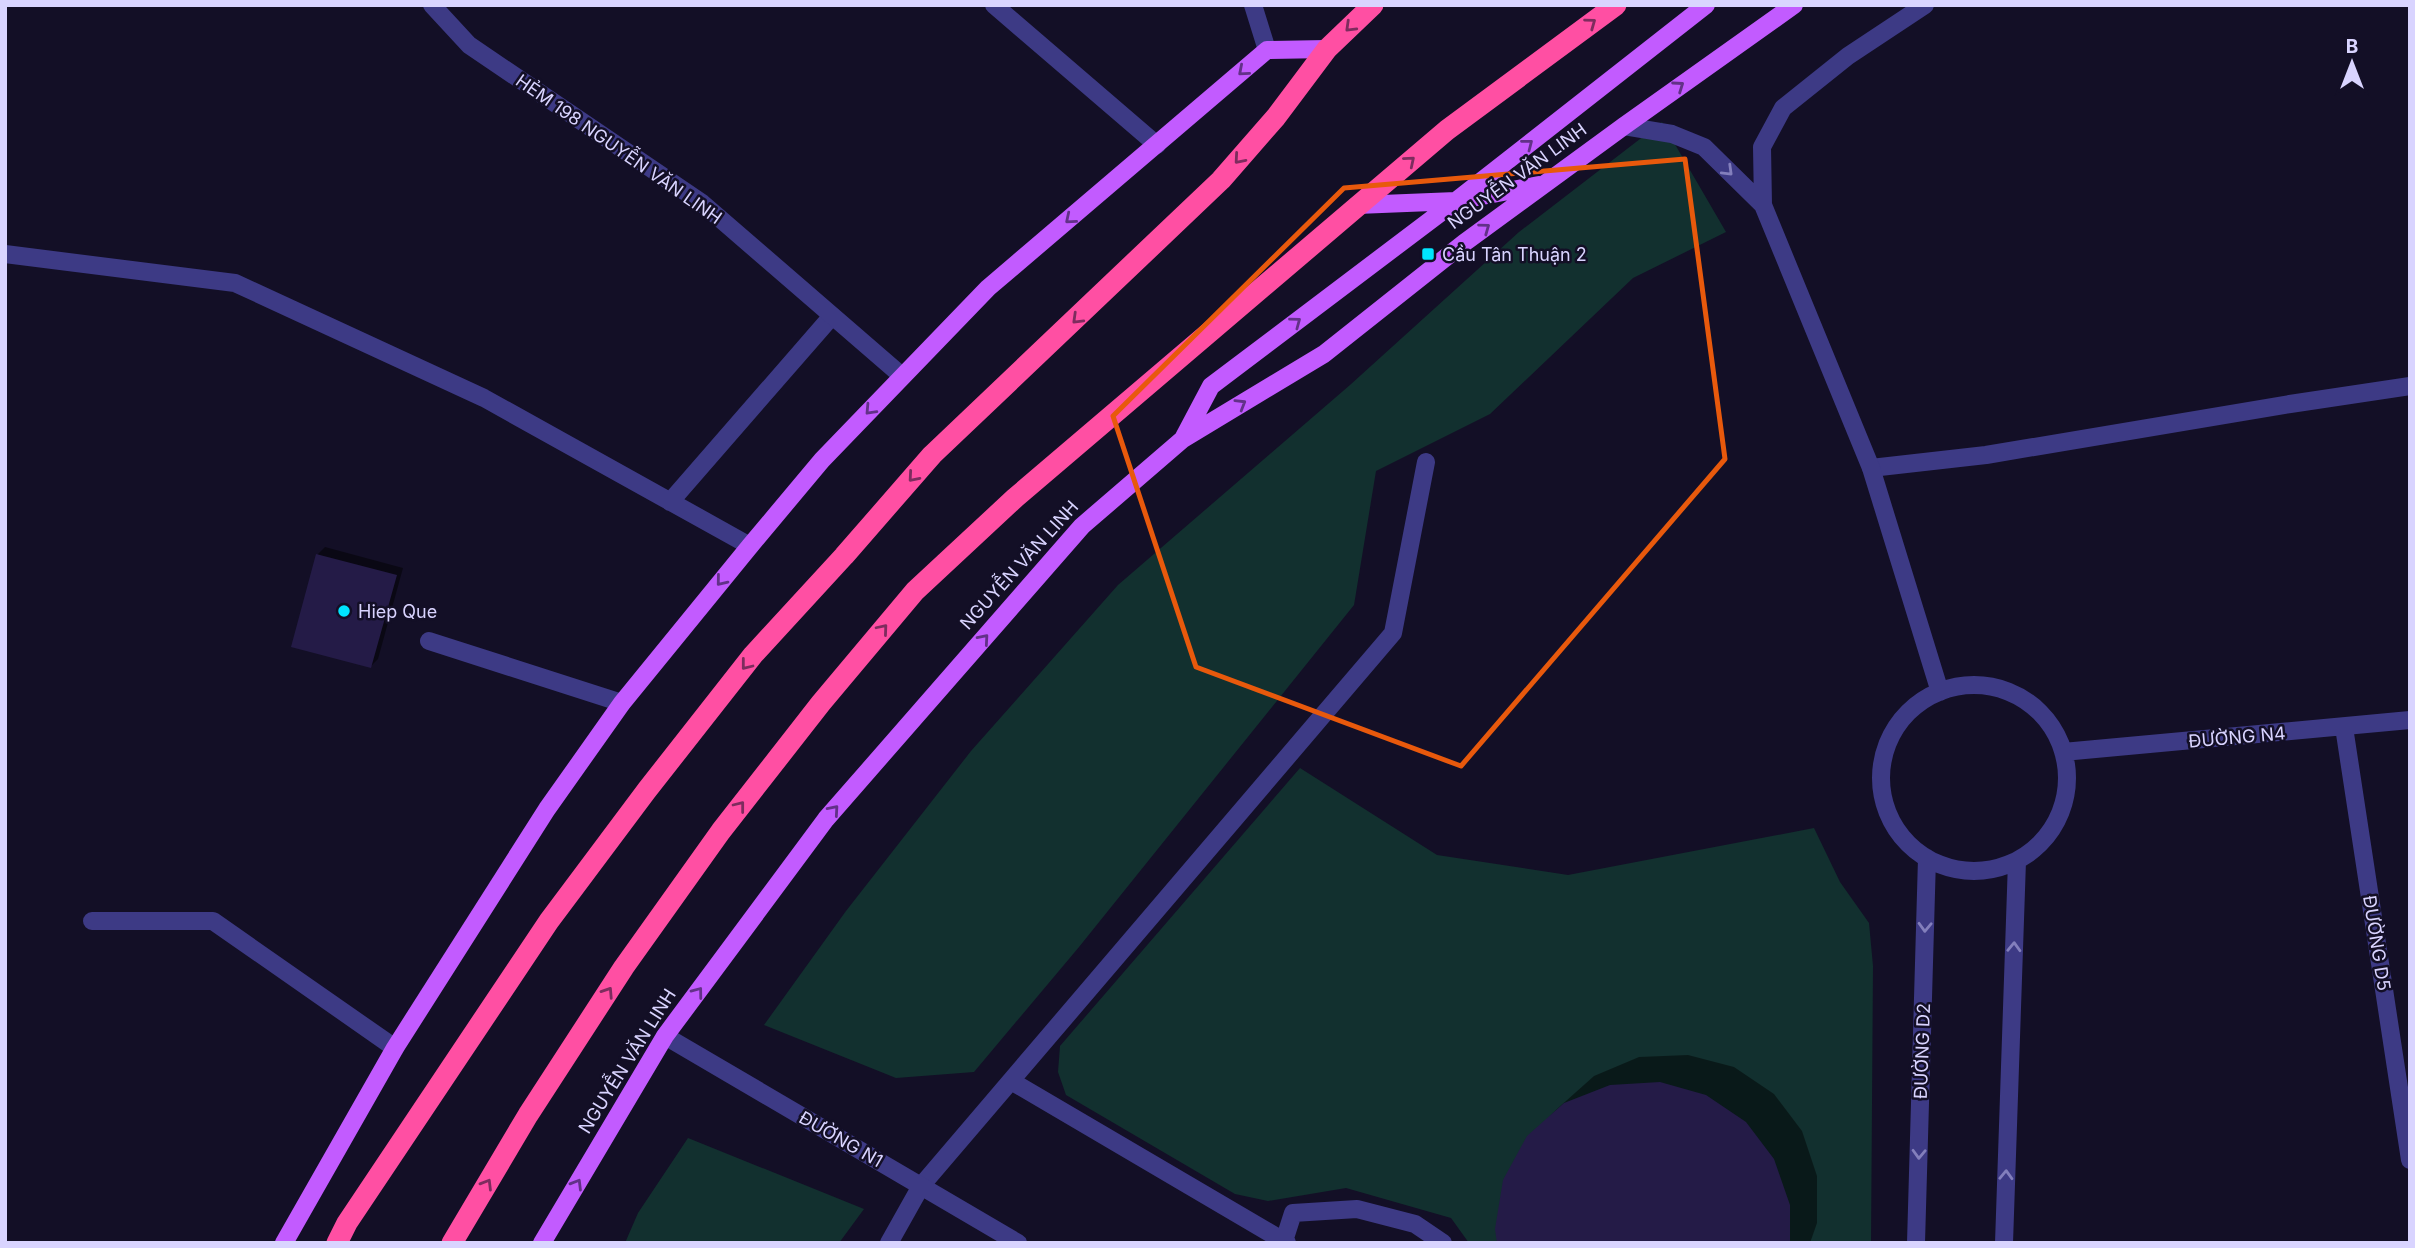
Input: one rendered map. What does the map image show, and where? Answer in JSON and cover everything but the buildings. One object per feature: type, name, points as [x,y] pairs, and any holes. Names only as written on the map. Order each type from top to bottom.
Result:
[{"type":"highway","points":[[337,1243],[347,1223],[550,921],[647,790],[753,655],[932,455],[1221,180],[1276,117],[1327,49],[1373,5]]},
{"type":"highway","points":[[452,1243],[528,1115],[624,967],[721,831],[804,724],[915,591],[1015,498],[1357,205],[1447,130],[1616,5]]},
{"type":"main road","name":"NGUYỄN VĂN LINH","points":[[1357,205],[1455,201],[1706,5]]},
{"type":"main road","name":"NGUYỄN VĂN LINH","points":[[542,1243],[665,1036],[826,819],[1082,526],[1183,439],[1324,354],[1464,243],[1794,5]]},
{"type":"main road","points":[[284,1243],[395,1048],[540,819],[622,703],[822,460],[988,288],[1267,50],[1327,49]]},
{"type":"main road","points":[[1183,439],[1211,386],[1455,201],[1546,184]]},
{"type":"street","name":"HẺM 198 NGUYỄN VĂN LINH","points":[[432,5],[469,46],[702,203],[902,376]]},
{"type":"street","points":[[994,5],[1157,145]]},
{"type":"street","points":[[1253,5],[1267,50]]},
{"type":"street","points":[[1925,5],[1849,56],[1783,108],[1762,147],[1763,205],[1871,468],[1940,692]]},
{"type":"street","points":[[1624,126],[1672,134],[1704,147],[1763,205]]},
{"type":"street","points":[[5,254],[235,283],[484,398],[750,546]]},
{"type":"street","points":[[670,502],[832,316]]},
{"type":"street","points":[[1871,468],[1986,455],[2410,386]]},
{"type":"street","points":[[889,1243],[921,1186],[1394,633],[1426,462]]},
{"type":"street","points":[[429,640],[622,703]]},
{"type":"street","points":[[1963,686],[1984,686],[2005,691],[2042,714],[2055,732],[2063,752],[2067,773],[2066,794],[2049,833],[2017,860],[1995,868],[1972,871],[1927,859],[1909,844],[1895,826],[1885,805],[1881,783],[1882,759],[1890,738],[1903,718],[1919,703],[1940,692],[1963,686]]},
{"type":"street","name":"ĐƯỜNG N4","points":[[2063,752],[2410,720]]},
{"type":"street","name":"ĐƯỜNG D5","points":[[2344,727],[2410,1160]]},
{"type":"street","name":"ĐƯỜNG D2","points":[[1916,1243],[1927,859]]},
{"type":"street","points":[[2004,1243],[2017,860]]},
{"type":"street","points":[[92,920],[213,920],[395,1048]]},
{"type":"street","name":"ĐƯỜNG N1","points":[[665,1036],[1012,1241]]},
{"type":"street","points":[[1010,1081],[1285,1242],[1293,1213],[1357,1209],[1415,1223],[1443,1243]]},
{"type":"highlighted area","points":[[1685,159],[1725,459],[1461,766],[1196,667],[1113,416],[1344,188]]},
{"type":"green space","points":[[1662,122],[1726,232],[1633,278],[1490,414],[1376,471],[1354,605],[1079,947],[974,1072],[896,1078],[764,1025],[846,911],[971,751],[1118,585],[1350,385],[1519,232]]},
{"type":"green space","points":[[1300,768],[1437,855],[1568,875],[1814,828],[1840,882],[1869,923],[1873,966],[1871,1243],[1469,1243],[1451,1218],[1346,1188],[1268,1201],[1235,1194],[1066,1095],[1058,1072],[1060,1046]]},
{"type":"green space","points":[[688,1138],[864,1209],[839,1243],[625,1243],[638,1213]]},
{"type":"place","name":"Cầu Tân Thuận 2","points":[[1428,254]]},
{"type":"place","name":"Hiep Que","points":[[344,611]]}]
